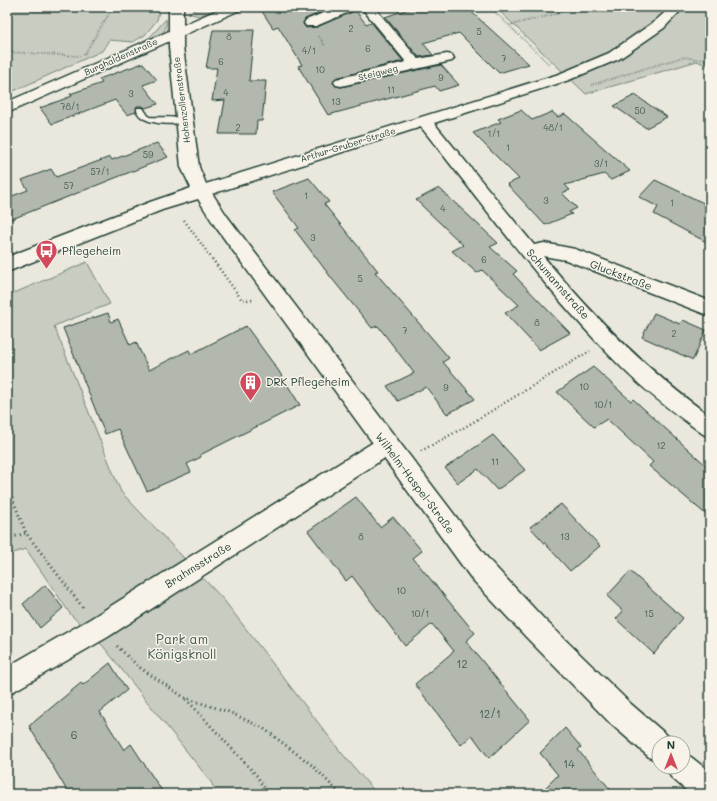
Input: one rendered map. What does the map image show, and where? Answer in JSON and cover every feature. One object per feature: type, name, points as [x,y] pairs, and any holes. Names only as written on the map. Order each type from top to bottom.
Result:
[{"type":"street","name":"Hohenzollernstraße","points":[[176,7],[175,34],[190,167],[202,191]]},
{"type":"street","name":"Burghaldenstraße","points":[[7,108],[235,7]]},
{"type":"street","points":[[311,23],[349,7]]},
{"type":"street","name":"Steigweg","points":[[367,7],[415,64]]},
{"type":"street","name":"Arthur-Gruber-Straße","points":[[7,265],[142,212],[202,191],[564,76],[614,56],[659,25],[678,7]]},
{"type":"street","name":"Steigweg","points":[[341,82],[415,64],[447,58]]},
{"type":"street","name":"Schumannstraße","points":[[424,121],[477,184],[530,252],[607,340],[651,381],[710,428]]},
{"type":"street","name":"Wilhelm-Haspel-Straße","points":[[202,191],[226,229],[480,569],[535,628],[621,714],[651,741]]},
{"type":"street","name":"Gluckstraße","points":[[530,252],[544,249],[569,254],[710,309]]},
{"type":"street","name":"Brahmsstraße","points":[[7,682],[99,628],[387,445]]},
{"type":"street","points":[[690,775],[710,792]]},
{"type":"lane","points":[[140,110],[147,119],[161,121],[184,120]]},
{"type":"path","points":[[7,52],[83,57],[113,7]]},
{"type":"path","points":[[490,7],[538,54]]},
{"type":"path","points":[[510,25],[556,14],[572,7]]},
{"type":"path","points":[[589,7],[605,7]]},
{"type":"path","points":[[586,87],[683,57],[710,61]]},
{"type":"path","points":[[184,220],[242,300],[257,300]]},
{"type":"path","points":[[420,451],[464,428],[607,340]]},
{"type":"path","points":[[7,485],[26,533],[99,628],[139,667],[185,698],[257,776],[268,794]]},
{"type":"path","points":[[7,540],[26,533]]},
{"type":"path","points":[[185,698],[229,712],[263,728],[313,766],[340,794]]},
{"type":"green space","points":[[7,7],[160,7],[157,20],[145,35],[133,42],[109,40],[102,51],[7,94]]},
{"type":"green space","points":[[200,7],[220,8],[199,16],[188,13]]},
{"type":"green space","points":[[495,7],[710,7],[710,67],[697,61],[586,94]]},
{"type":"green space","points":[[166,19],[165,30],[162,33],[154,39],[139,43],[150,37]]},
{"type":"green space","name":"Park am Königsknoll","points":[[87,262],[110,304],[54,326],[121,492],[223,599],[340,751],[377,794],[217,794],[211,782],[103,646],[71,615],[26,549],[7,555],[7,296]]},
{"type":"building","points":[[259,7],[334,7],[305,19],[303,24],[306,28],[317,27],[355,10],[366,24],[371,22],[403,61],[336,78],[333,83],[336,86],[341,87],[441,65],[459,85],[439,91],[435,86],[328,115],[298,66],[302,65],[278,26],[273,28]]},
{"type":"building","points":[[414,7],[466,7],[529,64],[499,73],[459,33],[423,43],[433,55],[419,57],[385,17]]},
{"type":"building","points":[[213,30],[254,30],[249,81],[266,81],[262,121],[257,121],[256,134],[219,134],[225,100],[212,101],[217,68],[206,68]]},
{"type":"building","points":[[143,63],[157,80],[143,85],[158,104],[145,108],[143,106],[137,106],[136,112],[127,115],[115,100],[52,124],[40,108],[72,96],[70,94],[102,83],[99,79]]},
{"type":"building","points":[[635,95],[667,117],[646,128],[614,106]]},
{"type":"building","points":[[521,110],[532,120],[552,112],[558,117],[565,114],[630,171],[611,180],[604,174],[565,185],[570,190],[562,193],[577,208],[569,212],[572,214],[545,225],[507,184],[519,179],[473,133],[501,122],[498,119]]},
{"type":"building","points":[[157,143],[168,157],[7,221],[7,198],[28,190],[22,180],[51,169],[56,177],[110,157],[112,160]]},
{"type":"building","points":[[309,178],[329,202],[324,204],[378,271],[375,272],[449,358],[443,362],[475,399],[447,414],[426,387],[398,401],[387,386],[414,373],[378,326],[372,328],[333,280],[295,230],[299,228],[272,192]]},
{"type":"building","points":[[655,180],[710,206],[710,244],[654,214],[658,207],[639,197]]},
{"type":"building","points":[[439,188],[498,243],[490,247],[517,271],[513,274],[570,333],[539,350],[505,313],[519,305],[482,270],[477,273],[452,251],[463,245],[416,200]]},
{"type":"building","name":"DRK Pflegeheim","points":[[108,313],[111,322],[118,319],[130,345],[136,342],[149,370],[189,350],[191,354],[246,326],[278,370],[300,405],[200,455],[201,457],[187,464],[191,472],[147,491],[118,429],[105,434],[63,328]]},
{"type":"building","points":[[654,313],[680,324],[683,320],[706,330],[693,360],[642,337]]},
{"type":"building","points":[[593,367],[631,401],[633,399],[710,469],[710,518],[649,466],[653,462],[607,419],[594,427],[557,392]]},
{"type":"building","points":[[493,435],[525,470],[497,490],[478,469],[458,483],[445,468]]},
{"type":"building","points":[[356,497],[380,527],[393,517],[422,551],[413,558],[475,633],[466,641],[530,720],[489,758],[472,735],[461,745],[415,684],[454,651],[432,624],[405,646],[352,576],[346,581],[308,531]]},
{"type":"building","points":[[561,504],[600,546],[570,571],[530,527]]},
{"type":"building","points":[[630,571],[683,618],[654,654],[616,619],[623,611],[607,596]]},
{"type":"building","points":[[45,585],[63,608],[40,628],[23,604]]},
{"type":"building","points":[[110,663],[127,690],[100,712],[124,750],[131,744],[164,794],[69,794],[29,726],[81,683],[83,685]]},
{"type":"building","points":[[565,728],[581,747],[578,750],[614,794],[539,794],[558,775],[540,753]]},
{"type":"place","name":"Pflegeheim","points":[[46,270]]},
{"type":"place","name":"DRK Pflegeheim","points":[[250,402]]}]
